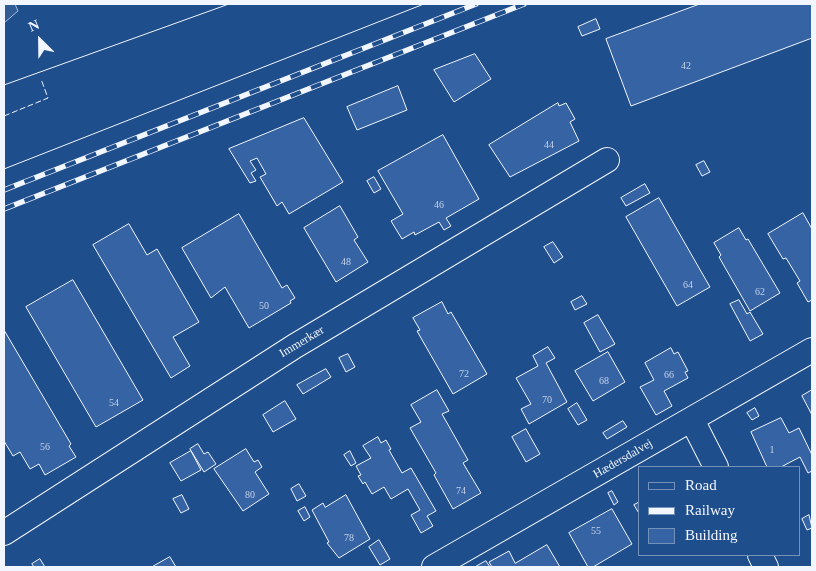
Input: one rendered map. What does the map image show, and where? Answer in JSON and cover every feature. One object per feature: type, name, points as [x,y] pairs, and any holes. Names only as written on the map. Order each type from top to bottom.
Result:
[{"type":"street","name":"Immerkær","points":[[4,533],[295,346],[607,160]]},
{"type":"street","name":"Hædersdalvej","points":[[434,567],[812,350]]},
{"type":"street","points":[[692,420],[715,466]]},
{"type":"shaded area","points":[[4,4],[15,4],[18,11],[4,23]]},
{"type":"building","points":[[700,4],[812,4],[812,38],[631,106],[606,39]]},
{"type":"building","points":[[596,19],[600,29],[582,36],[578,27]]},
{"type":"building","points":[[475,54],[491,79],[454,102],[434,70]]},
{"type":"building","points":[[398,86],[407,110],[357,130],[347,107]]},
{"type":"building","points":[[558,103],[559,106],[566,103],[575,119],[570,122],[579,141],[510,177],[489,145]]},
{"type":"building","points":[[304,118],[343,182],[289,214],[282,202],[277,206],[260,177],[266,174],[257,158],[250,161],[256,170],[251,173],[256,181],[250,183],[229,149]]},
{"type":"building","points":[[443,135],[479,199],[446,218],[451,226],[444,230],[439,222],[415,235],[414,232],[402,239],[391,221],[403,214],[378,171]]},
{"type":"building","points":[[704,161],[710,172],[702,176],[696,165]]},
{"type":"building","points":[[374,177],[381,189],[374,193],[367,181]]},
{"type":"building","points":[[645,184],[650,193],[626,206],[621,198]]},
{"type":"building","points":[[659,198],[710,287],[677,306],[626,217]]},
{"type":"building","points":[[340,206],[358,237],[354,240],[368,262],[336,282],[304,228]]},
{"type":"building","points":[[803,213],[812,229],[812,300],[808,302],[797,283],[800,281],[786,258],[783,259],[768,234]]},
{"type":"building","points":[[239,214],[282,288],[287,285],[295,298],[290,301],[291,303],[249,328],[225,287],[211,298],[182,248]]},
{"type":"building","points":[[129,224],[147,255],[157,249],[199,322],[173,337],[190,366],[171,378],[93,245]]},
{"type":"building","points":[[739,228],[746,240],[748,239],[780,293],[750,311],[719,257],[721,255],[714,243]]},
{"type":"building","points":[[553,242],[563,257],[554,263],[544,247]]},
{"type":"building","points":[[73,280],[143,400],[96,427],[26,307]]},
{"type":"building","points":[[582,296],[587,304],[575,310],[571,302]]},
{"type":"building","points":[[739,300],[747,314],[750,312],[763,334],[750,341],[730,304]]},
{"type":"building","points":[[442,302],[448,314],[451,312],[487,374],[453,394],[417,331],[420,330],[413,318]]},
{"type":"building","points":[[598,315],[615,344],[600,352],[584,323]]},
{"type":"building","points":[[4,330],[71,444],[69,446],[76,457],[45,475],[39,464],[30,469],[20,452],[13,456],[4,441]]},
{"type":"building","points":[[548,347],[555,358],[546,363],[567,402],[529,424],[521,409],[531,404],[516,378],[538,366],[533,356]]},
{"type":"building","points":[[671,348],[674,354],[678,352],[688,371],[685,372],[688,378],[664,391],[672,406],[656,415],[640,387],[654,380],[645,363]]},
{"type":"building","points":[[608,352],[625,382],[593,401],[575,371]]},
{"type":"building","points":[[348,354],[355,367],[346,372],[339,358]]},
{"type":"building","points":[[326,369],[331,377],[303,394],[297,385]]},
{"type":"building","points":[[437,390],[449,411],[442,414],[468,460],[463,463],[481,493],[453,509],[434,475],[436,473],[410,428],[421,422],[411,405]]},
{"type":"building","points":[[812,390],[812,415],[802,396]]},
{"type":"building","points":[[285,401],[296,419],[273,432],[263,415]]},
{"type":"building","points":[[577,403],[587,420],[578,425],[568,409]]},
{"type":"building","points":[[755,408],[759,416],[752,420],[747,413]]},
{"type":"building","points":[[781,418],[789,433],[799,428],[812,455],[812,471],[808,473],[800,457],[783,466],[767,466],[751,432]]},
{"type":"building","points":[[623,421],[627,427],[607,439],[603,433]]},
{"type":"building","points":[[526,429],[540,454],[526,462],[512,437]]},
{"type":"building","points":[[378,437],[381,443],[386,440],[391,449],[389,450],[402,473],[411,468],[436,511],[427,516],[433,526],[421,533],[411,515],[420,510],[408,489],[391,499],[384,487],[372,494],[365,482],[363,484],[358,476],[361,475],[356,466],[371,458],[363,446]]},
{"type":"building","points":[[198,444],[204,454],[208,452],[216,464],[204,472],[190,449]]},
{"type":"building","points":[[246,449],[254,462],[258,460],[262,467],[255,472],[269,494],[243,511],[214,469]]},
{"type":"building","points":[[191,451],[201,470],[181,481],[170,463]]},
{"type":"building","points":[[350,451],[356,463],[351,466],[344,455]]},
{"type":"building","points":[[299,484],[306,496],[297,501],[291,489]]},
{"type":"building","points":[[612,491],[618,502],[614,505],[608,493]]},
{"type":"building","points":[[182,495],[189,509],[181,513],[173,499]]},
{"type":"building","points":[[346,495],[370,539],[339,558],[327,543],[329,542],[312,510],[323,503],[325,507]]},
{"type":"building","points":[[638,503],[638,512],[634,505]]},
{"type":"building","points":[[305,507],[310,517],[304,521],[298,511]]},
{"type":"building","points":[[612,509],[632,544],[593,567],[588,567],[569,533]]},
{"type":"building","points":[[809,515],[812,528],[807,530],[802,519]]},
{"type":"building","points":[[379,540],[390,559],[380,565],[369,547]]},
{"type":"building","points":[[547,545],[560,567],[492,567],[489,562],[509,551],[515,563]]},
{"type":"building","points":[[170,557],[176,567],[152,567]]},
{"type":"building","points":[[40,559],[45,567],[34,567],[32,564]]},
{"type":"building","points":[[486,561],[490,567],[475,567]]},
{"type":"tram line","points":[[4,85],[229,4]]},
{"type":"tram line","points":[[4,169],[424,4]]},
{"type":"railway","points":[[4,190],[476,4]]},
{"type":"railway","points":[[4,209],[524,4]]},
{"type":"fence","points":[[4,116],[48,98],[41,79]]}]
